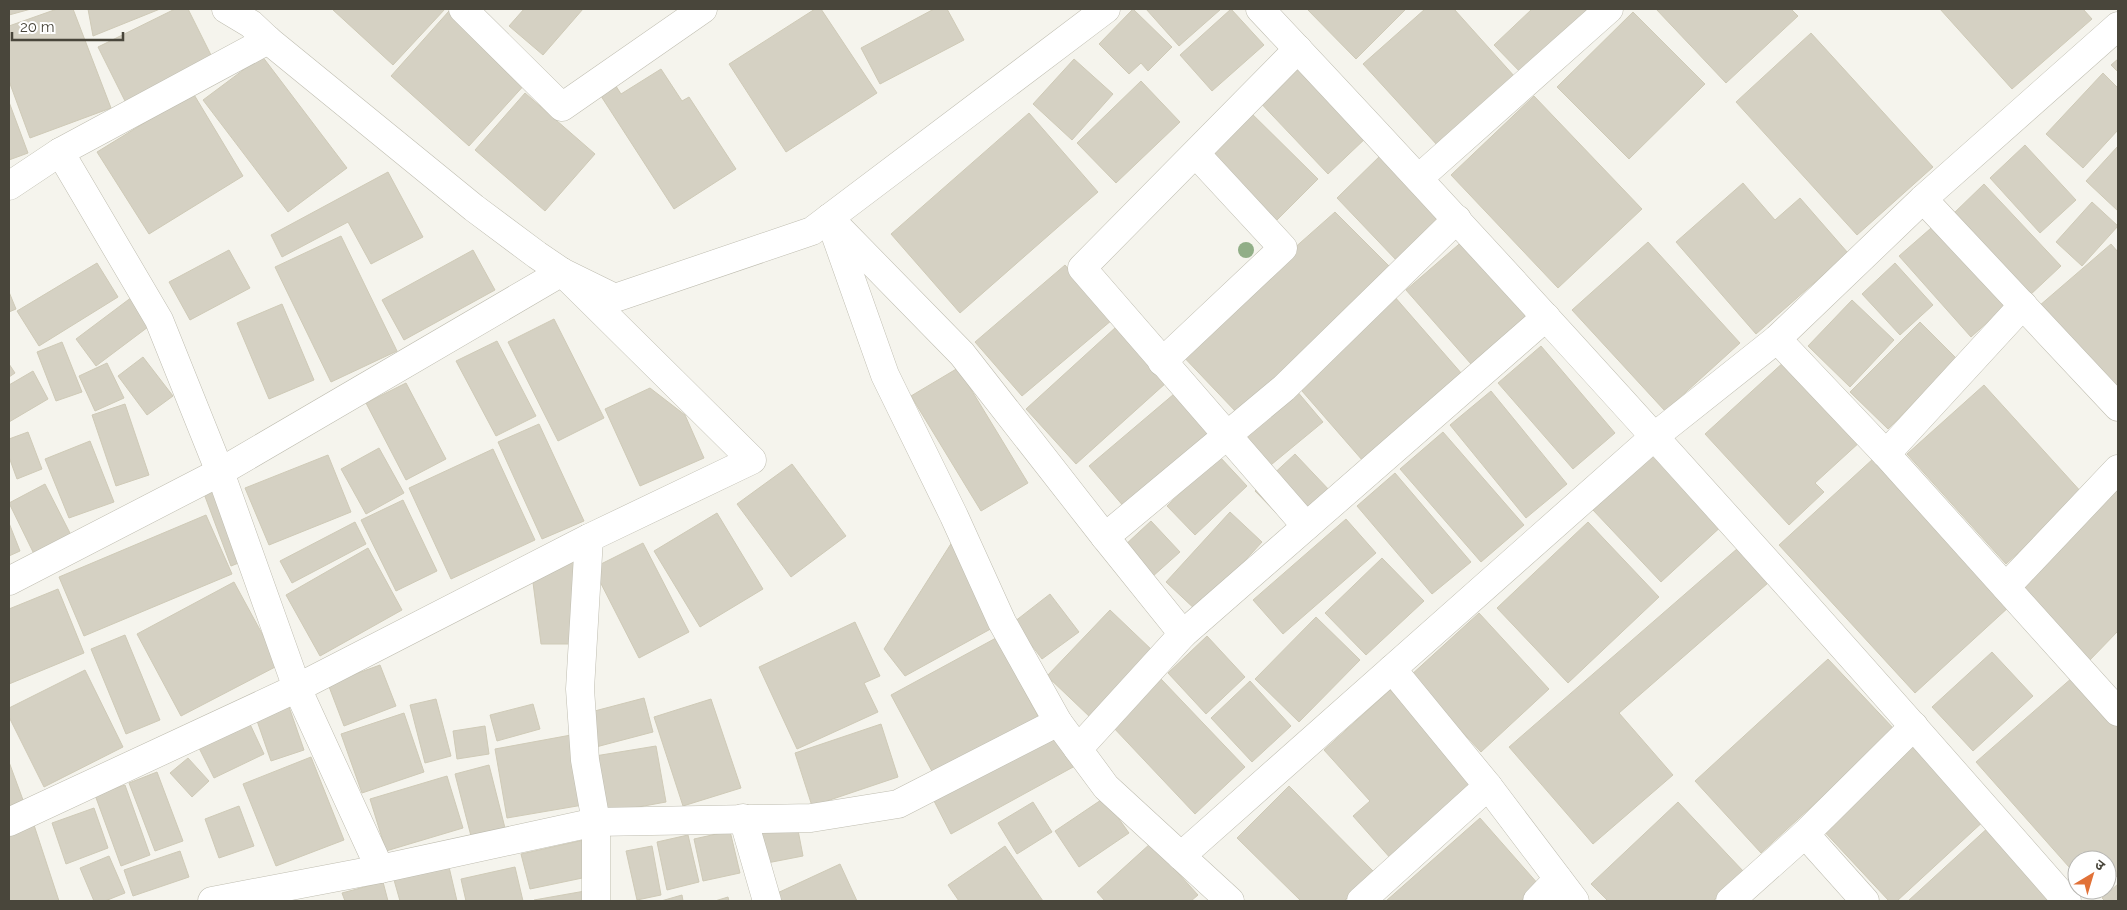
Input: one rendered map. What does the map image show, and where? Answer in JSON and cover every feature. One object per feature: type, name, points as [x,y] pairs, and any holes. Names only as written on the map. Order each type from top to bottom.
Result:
[{"type":"street","points":[[9,822],[297,688],[589,538],[752,460],[562,272],[474,208],[268,40],[251,24],[226,9]]},
{"type":"street","points":[[463,9],[562,107],[703,9]]},
{"type":"street","points":[[562,272],[616,298],[812,231],[1106,9]]},
{"type":"street","points":[[1260,9],[1419,178],[1655,436],[1914,726],[2067,901]]},
{"type":"street","points":[[1419,178],[1609,9]]},
{"type":"street","points":[[1181,856],[1655,436],[1777,339],[1923,199],[2118,26]]},
{"type":"street","points":[[9,186],[60,152],[268,40]]},
{"type":"street","points":[[1298,49],[1082,268],[1306,526]]},
{"type":"street","points":[[60,152],[159,320],[220,472],[297,688],[380,869]]},
{"type":"street","points":[[1162,362],[1283,248],[1196,154]]},
{"type":"street","points":[[1923,199],[2118,407]]},
{"type":"street","points":[[829,218],[962,354],[1183,634]]},
{"type":"street","points":[[829,218],[885,375],[954,516],[1002,622],[1058,722],[1106,787],[1230,901]]},
{"type":"street","points":[[1105,537],[1284,388],[1457,220]]},
{"type":"street","points":[[9,581],[220,472],[562,272]]},
{"type":"street","points":[[1886,454],[2023,305]]},
{"type":"street","points":[[1078,749],[1183,634],[1546,317]]},
{"type":"street","points":[[1777,339],[1886,454],[2118,712]]},
{"type":"street","points":[[2006,587],[2118,469]]},
{"type":"street","points":[[589,538],[580,690],[585,760],[596,822],[596,901]]},
{"type":"street","points":[[1392,669],[1488,786],[1575,901]]},
{"type":"street","points":[[212,901],[380,869],[596,822],[811,818],[898,804],[1058,722]]},
{"type":"street","points":[[1730,901],[1805,834],[1914,726]]},
{"type":"street","points":[[1361,901],[1488,786]]},
{"type":"street","points":[[743,818],[767,901]]},
{"type":"street","points":[[1805,834],[1865,901]]},
{"type":"street","points":[[1537,901],[1558,879]]},
{"type":"building","points":[[9,9],[31,9],[9,15]]},
{"type":"building","points":[[57,9],[73,9],[111,108],[30,138],[9,81],[9,26]]},
{"type":"building","points":[[88,9],[160,9],[93,36]]},
{"type":"building","points":[[175,9],[188,9],[213,59],[126,103],[98,47]]},
{"type":"building","points":[[332,9],[445,9],[393,65]]},
{"type":"building","points":[[524,9],[583,9],[543,55],[509,26]]},
{"type":"building","points":[[815,9],[821,9],[877,93],[786,152],[729,64]]},
{"type":"building","points":[[934,9],[947,9],[964,40],[880,84],[861,48]]},
{"type":"building","points":[[1133,9],[1172,47],[1148,71],[1141,63],[1129,74],[1099,44]]},
{"type":"building","points":[[1146,9],[1221,9],[1179,46]]},
{"type":"building","points":[[1231,9],[1264,45],[1212,91],[1180,55]]},
{"type":"building","points":[[1307,9],[1406,9],[1356,59]]},
{"type":"building","points":[[1425,9],[1454,9],[1515,77],[1438,146],[1363,64]]},
{"type":"building","points":[[1532,9],[1589,9],[1524,76],[1494,45]]},
{"type":"building","points":[[1656,9],[1791,9],[1798,16],[1726,83]]},
{"type":"building","points":[[1940,9],[2083,9],[2092,19],[2012,89]]},
{"type":"building","points":[[449,11],[527,82],[469,146],[391,76]]},
{"type":"building","points":[[1633,12],[1705,84],[1629,159],[1557,87]]},
{"type":"building","points":[[1811,33],[1933,167],[1857,235],[1736,102]]},
{"type":"building","points":[[262,56],[347,168],[288,212],[203,100]]},
{"type":"building","points":[[1294,58],[1368,136],[1328,174],[1254,96]]},
{"type":"building","points":[[1074,59],[1113,94],[1072,140],[1033,104]]},
{"type":"building","points":[[2118,59],[2118,72],[2111,65]]},
{"type":"building","points":[[661,69],[682,101],[689,97],[736,169],[674,209],[599,93],[614,83],[621,94]]},
{"type":"building","points":[[2103,73],[2118,88],[2118,130],[2083,168],[2046,134]]},
{"type":"building","points":[[1141,81],[1180,122],[1116,183],[1077,143]]},
{"type":"building","points":[[193,93],[243,176],[149,234],[97,152]]},
{"type":"building","points":[[525,93],[595,154],[545,211],[475,150]]},
{"type":"building","points":[[1534,96],[1642,209],[1558,288],[1451,175]]},
{"type":"building","points":[[9,102],[28,153],[9,160]]},
{"type":"building","points":[[1241,103],[1318,179],[1275,222],[1198,145]]},
{"type":"building","points":[[1029,113],[1098,192],[960,313],[891,234]]},
{"type":"building","points":[[2025,145],[2076,200],[2040,233],[1990,178]]},
{"type":"building","points":[[2118,146],[2118,211],[2086,181]]},
{"type":"building","points":[[1382,154],[1443,219],[1398,262],[1337,198]]},
{"type":"building","points":[[388,172],[423,237],[371,264],[348,222],[282,257],[271,235]]},
{"type":"building","points":[[1743,183],[1775,220],[1800,198],[1848,253],[1756,334],[1676,242]]},
{"type":"building","points":[[1984,184],[2061,266],[2029,296],[1952,215]]},
{"type":"building","points":[[2092,202],[2118,226],[2082,266],[2056,242]]},
{"type":"building","points":[[1335,212],[1395,272],[1238,414],[1178,351]]},
{"type":"building","points":[[1938,222],[2009,303],[1971,337],[1899,256]]},
{"type":"building","points":[[341,236],[397,351],[331,382],[275,267]]},
{"type":"building","points":[[1465,239],[1530,313],[1471,364],[1406,290]]},
{"type":"building","points":[[1648,242],[1740,343],[1665,411],[1572,310]]},
{"type":"building","points":[[2111,244],[2118,252],[2118,397],[2039,306]]},
{"type":"building","points":[[229,250],[250,288],[190,320],[169,282]]},
{"type":"building","points":[[473,250],[495,290],[404,340],[382,300]]},
{"type":"building","points":[[97,263],[118,297],[39,346],[17,311]]},
{"type":"building","points":[[1895,263],[1933,305],[1900,335],[1862,294]]},
{"type":"building","points":[[1065,265],[1112,320],[1022,396],[975,342]]},
{"type":"building","points":[[9,292],[16,309],[9,312]]},
{"type":"building","points":[[136,294],[156,321],[96,366],[76,339]]},
{"type":"building","points":[[1394,296],[1462,374],[1363,461],[1295,383]]},
{"type":"building","points":[[1852,300],[1894,340],[1850,387],[1808,346]]},
{"type":"building","points":[[282,304],[314,380],[269,399],[237,323]]},
{"type":"building","points":[[554,319],[604,418],[558,441],[508,342]]},
{"type":"building","points":[[1920,322],[1957,359],[1888,429],[1850,392]]},
{"type":"building","points":[[1116,327],[1166,383],[1076,464],[1026,409]]},
{"type":"building","points":[[497,341],[536,416],[496,436],[456,361]]},
{"type":"building","points":[[62,342],[82,392],[56,401],[37,352]]},
{"type":"building","points":[[1541,346],[1615,433],[1573,469],[1498,383]]},
{"type":"building","points":[[143,357],[173,396],[147,415],[118,376]]},
{"type":"building","points":[[1786,360],[1861,441],[1815,483],[1824,492],[1789,525],[1705,434]]},
{"type":"building","points":[[107,363],[124,398],[95,411],[79,376]]},
{"type":"building","points":[[9,364],[15,373],[9,377]]},
{"type":"building","points":[[958,368],[1028,483],[981,511],[911,396]]},
{"type":"building","points":[[33,371],[48,399],[9,422],[9,385]]},
{"type":"building","points":[[406,383],[446,459],[406,480],[366,403]]},
{"type":"building","points":[[1984,385],[2083,494],[2006,564],[1907,454]]},
{"type":"building","points":[[650,388],[685,415],[704,458],[640,486],[605,409]]},
{"type":"building","points":[[1296,390],[1323,422],[1260,474],[1234,443]]},
{"type":"building","points":[[1491,391],[1567,484],[1526,518],[1450,425]]},
{"type":"building","points":[[1174,394],[1210,435],[1125,508],[1089,466]]},
{"type":"building","points":[[125,404],[149,475],[116,486],[92,415]]},
{"type":"building","points":[[539,424],[584,521],[542,539],[498,442]]},
{"type":"building","points":[[28,432],[42,469],[17,479],[9,457],[9,439]]},
{"type":"building","points":[[1443,432],[1524,525],[1481,562],[1400,469]]},
{"type":"building","points":[[90,441],[114,502],[69,518],[45,459]]},
{"type":"building","points":[[379,448],[404,493],[366,514],[341,469]]},
{"type":"building","points":[[493,449],[535,540],[451,579],[409,488]]},
{"type":"building","points":[[1658,451],[1725,523],[1661,582],[1593,510]]},
{"type":"building","points":[[1295,454],[1331,492],[1292,529],[1255,491]]},
{"type":"building","points":[[328,455],[351,512],[269,545],[245,488]]},
{"type":"building","points":[[1219,456],[1247,486],[1195,535],[1167,506]]},
{"type":"building","points":[[1874,458],[2010,606],[1915,693],[1779,545]]},
{"type":"building","points":[[792,464],[846,536],[791,577],[737,504]]},
{"type":"building","points":[[1395,473],[1471,562],[1432,594],[1357,506]]},
{"type":"building","points":[[45,484],[71,535],[34,554],[9,503]]},
{"type":"building","points":[[2118,485],[2118,631],[2088,662],[2015,591]]},
{"type":"building","points":[[219,486],[246,560],[231,566],[203,491]]},
{"type":"building","points":[[403,500],[437,571],[396,591],[361,520]]},
{"type":"building","points":[[1230,512],[1262,542],[1198,612],[1166,582]]},
{"type":"building","points":[[717,513],[763,589],[700,627],[654,551]]},
{"type":"building","points":[[206,515],[232,574],[84,636],[59,577]]},
{"type":"building","points":[[1346,519],[1376,553],[1283,634],[1253,600]]},
{"type":"building","points":[[1151,521],[1180,552],[1152,577],[1124,546]]},
{"type":"building","points":[[355,522],[366,544],[292,583],[280,561]]},
{"type":"building","points":[[1588,522],[1659,597],[1568,683],[1497,608]]},
{"type":"building","points":[[9,523],[20,551],[9,556]]},
{"type":"building","points":[[954,539],[996,626],[905,676],[884,649]]},
{"type":"building","points":[[643,543],[689,632],[639,658],[593,568]]},
{"type":"building","points":[[368,548],[402,610],[320,656],[286,595]]},
{"type":"building","points":[[1738,548],[1768,583],[1619,713],[1673,775],[1593,844],[1509,747]]},
{"type":"building","points":[[1382,558],[1424,601],[1366,655],[1325,613]]},
{"type":"building","points":[[575,561],[575,644],[541,644],[532,575]]},
{"type":"building","points":[[234,582],[279,665],[181,716],[137,634]]},
{"type":"building","points":[[58,589],[84,653],[9,684],[9,609]]},
{"type":"building","points":[[1050,594],[1079,632],[1042,659],[1014,622]]},
{"type":"building","points":[[1110,610],[1154,652],[1091,718],[1047,676]]},
{"type":"building","points":[[1479,613],[1549,689],[1481,752],[1410,676]]},
{"type":"building","points":[[1316,617],[1360,660],[1299,722],[1255,679]]},
{"type":"building","points":[[855,622],[880,676],[864,683],[878,712],[797,749],[759,667]]},
{"type":"building","points":[[125,635],[160,720],[126,734],[91,649]]},
{"type":"building","points":[[1207,636],[1245,677],[1206,714],[1168,673]]},
{"type":"building","points":[[996,638],[1040,720],[935,777],[891,695]]},
{"type":"building","points":[[1992,652],[2033,696],[1973,751],[1932,707]]},
{"type":"building","points":[[1828,659],[1895,730],[1761,853],[1695,781]]},
{"type":"building","points":[[380,665],[396,706],[344,726],[328,684]]},
{"type":"building","points":[[85,670],[123,747],[44,787],[9,717],[9,708]]},
{"type":"building","points":[[2073,677],[2118,727],[2118,875],[2117,850],[2067,850],[2067,865],[1976,762]]},
{"type":"building","points":[[1161,679],[1245,767],[1195,814],[1112,726]]},
{"type":"building","points":[[1250,681],[1291,726],[1252,762],[1211,718]]},
{"type":"building","points":[[1390,690],[1476,784],[1392,860],[1353,816],[1370,801],[1324,750]]},
{"type":"building","points":[[644,698],[653,732],[596,747],[587,713]]},
{"type":"building","points":[[436,699],[451,756],[425,763],[410,705]]},
{"type":"building","points":[[711,699],[741,788],[683,806],[654,717]]},
{"type":"building","points":[[288,704],[304,750],[271,761],[255,715]]},
{"type":"building","points":[[533,704],[540,729],[497,741],[490,715]]},
{"type":"building","points":[[404,713],[424,772],[362,793],[341,734]]},
{"type":"building","points":[[249,722],[264,754],[214,778],[198,746]]},
{"type":"building","points":[[881,724],[898,777],[812,806],[795,753]]},
{"type":"building","points":[[485,726],[489,754],[457,759],[453,731]]},
{"type":"building","points":[[1055,731],[1075,766],[951,834],[933,799]]},
{"type":"building","points":[[571,735],[583,805],[507,818],[495,749]]},
{"type":"building","points":[[1914,741],[1986,819],[1897,901],[1889,901],[1820,827]]},
{"type":"building","points":[[656,746],[666,802],[605,813],[595,756]]},
{"type":"building","points":[[311,757],[344,840],[276,866],[243,784]]},
{"type":"building","points":[[188,758],[209,781],[192,797],[170,773]]},
{"type":"building","points":[[9,762],[23,800],[9,806]]},
{"type":"building","points":[[489,765],[505,828],[471,836],[455,774]]},
{"type":"building","points":[[157,772],[183,841],[155,851],[129,783]]},
{"type":"building","points":[[447,776],[463,828],[386,851],[370,799]]},
{"type":"building","points":[[125,785],[150,855],[121,866],[95,795]]},
{"type":"building","points":[[1289,786],[1374,872],[1344,901],[1301,901],[1237,838]]},
{"type":"building","points":[[1104,798],[1129,833],[1079,867],[1055,831]]},
{"type":"building","points":[[1033,802],[1052,832],[1017,854],[998,823]]},
{"type":"building","points":[[1678,802],[1744,872],[1713,901],[1608,901],[1591,884]]},
{"type":"building","points":[[239,806],[254,846],[219,858],[205,819]]},
{"type":"building","points":[[94,808],[108,848],[66,864],[52,823]]},
{"type":"building","points":[[1480,818],[1539,885],[1521,901],[1386,901]]},
{"type":"building","points":[[32,819],[59,901],[9,901],[9,827]]},
{"type":"building","points":[[797,825],[803,856],[767,863],[761,832]]},
{"type":"building","points":[[1991,825],[2060,901],[1908,901]]},
{"type":"building","points":[[730,831],[740,873],[703,881],[694,839]]},
{"type":"building","points":[[688,835],[699,882],[667,890],[657,842]]},
{"type":"building","points":[[584,840],[592,876],[530,889],[521,854]]},
{"type":"building","points":[[1151,843],[1198,895],[1191,901],[1105,901],[1097,892]]},
{"type":"building","points":[[652,846],[661,895],[637,900],[626,851]]},
{"type":"building","points":[[1005,846],[1043,901],[959,901],[948,885]]},
{"type":"building","points":[[180,851],[189,877],[133,896],[124,870]]},
{"type":"building","points":[[109,856],[125,893],[105,901],[94,901],[80,868]]},
{"type":"building","points":[[840,864],[857,901],[776,901],[773,895]]},
{"type":"building","points":[[449,867],[457,901],[400,901],[394,880]]},
{"type":"building","points":[[515,867],[523,901],[466,901],[461,879]]},
{"type":"building","points":[[383,882],[388,901],[345,901],[342,893]]},
{"type":"building","points":[[2117,885],[2118,901],[2105,901],[2117,900]]},
{"type":"building","points":[[585,891],[586,901],[534,901],[534,900]]},
{"type":"building","points":[[682,895],[683,901],[661,901]]},
{"type":"building","points":[[728,897],[729,901],[715,901]]}]
